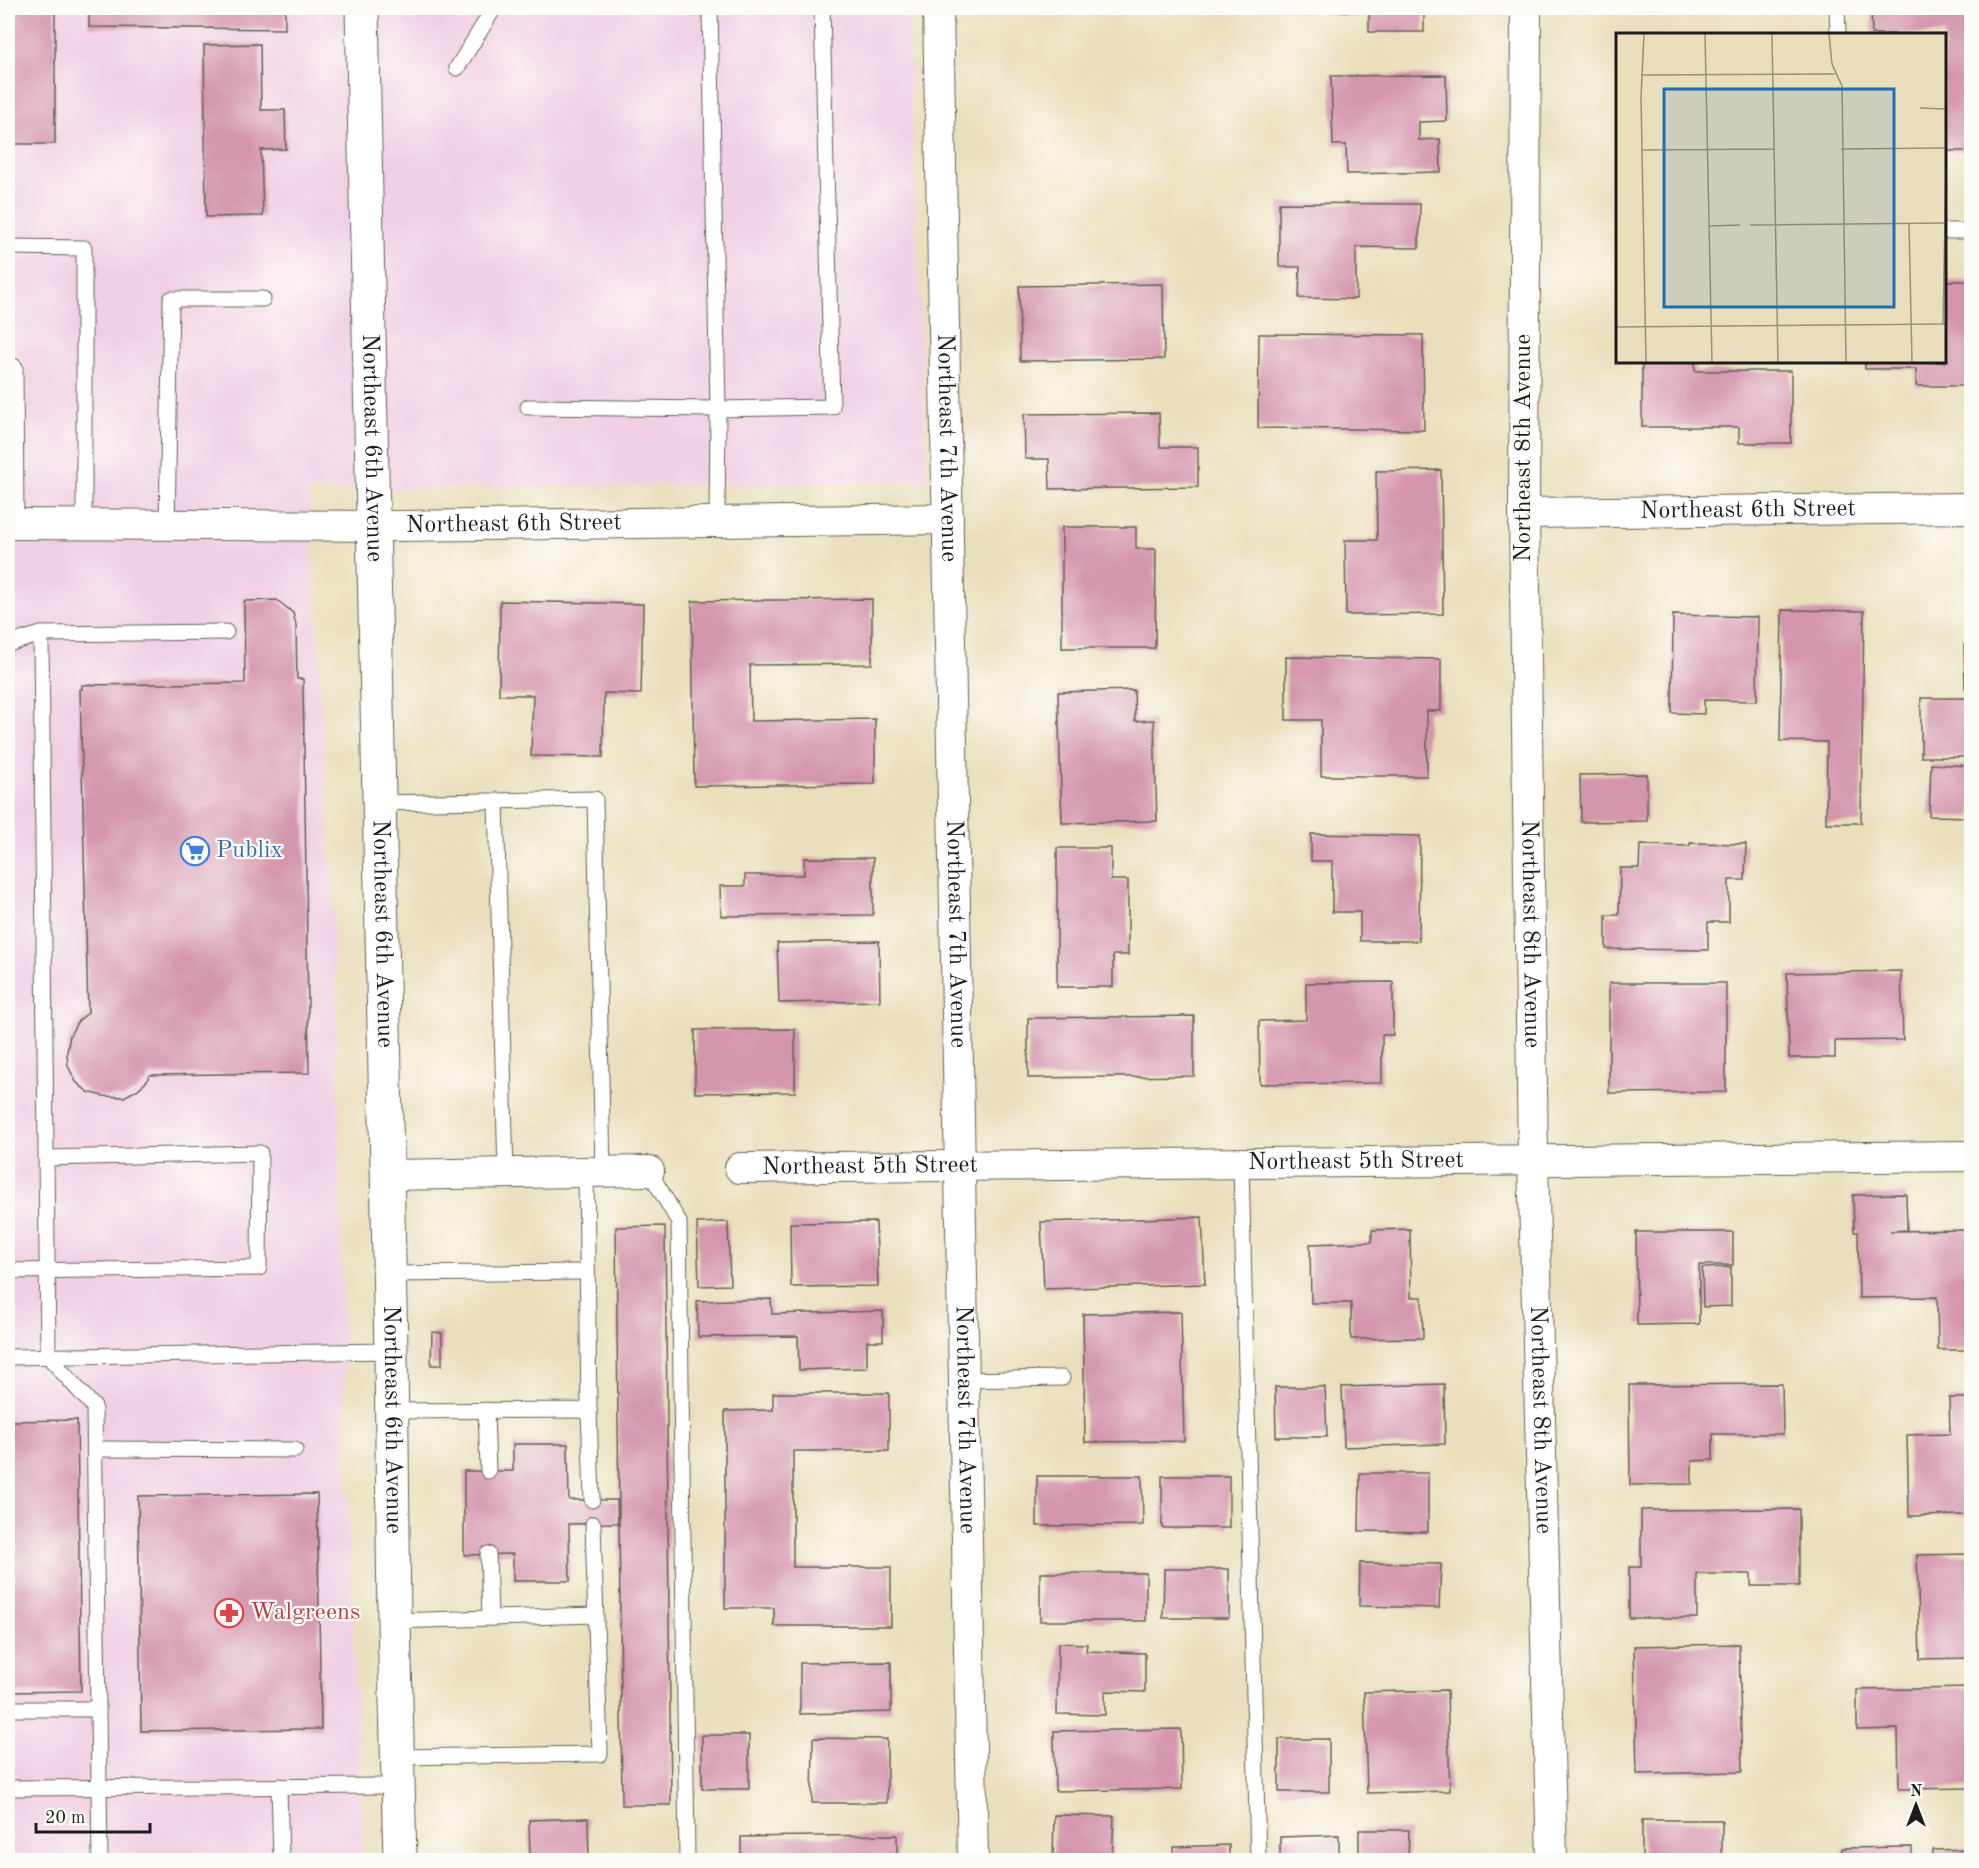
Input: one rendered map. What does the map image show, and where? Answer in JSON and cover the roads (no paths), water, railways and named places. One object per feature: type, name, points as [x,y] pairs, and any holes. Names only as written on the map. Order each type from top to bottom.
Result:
[{"type":"main road","name":"Northeast 6th Avenue","points":[[362,8],[391,1351],[399,1860]]},
{"type":"street","name":"Northeast 7th Avenue","points":[[938,8],[973,1860]]},
{"type":"street","name":"Northeast 8th Avenue","points":[[1526,8],[1524,513],[1533,1160],[1552,1860]]},
{"type":"street","name":"Northeast 6th Street","points":[[1524,513],[1971,508]]},
{"type":"street","name":"Northeast 6th Street","points":[[12,525],[373,526],[948,519]]},
{"type":"street","name":"Northeast 5th Street","points":[[740,1168],[1971,1156]]},
{"type":"street","points":[[387,1174],[650,1171]]},
{"type":"lane","points":[[457,68],[494,8]]},
{"type":"lane","points":[[710,8],[718,409],[717,523]]},
{"type":"lane","points":[[528,406],[718,409],[832,406],[822,8]]},
{"type":"lane","points":[[1837,8],[1838,33]]},
{"type":"lane","points":[[1946,231],[1971,231]]},
{"type":"lane","points":[[8,247],[84,248],[84,525]]},
{"type":"lane","points":[[167,525],[171,299],[263,299]]},
{"type":"lane","points":[[8,367],[15,367],[12,525]]},
{"type":"lane","points":[[8,644],[41,634],[226,632]]},
{"type":"lane","points":[[41,634],[48,1356],[94,1407],[100,1860]]},
{"type":"lane","points":[[378,803],[595,799],[594,1171],[587,1272],[592,1500]]},
{"type":"lane","points":[[496,801],[506,1173]]},
{"type":"lane","points":[[8,1271],[259,1268],[260,1153],[46,1158]]},
{"type":"lane","points":[[1241,1163],[1258,1860]]},
{"type":"lane","points":[[650,1171],[679,1222],[687,1860]]},
{"type":"lane","points":[[389,1274],[587,1272]]},
{"type":"lane","points":[[8,1357],[391,1351]]},
{"type":"lane","points":[[964,1380],[1062,1378]]},
{"type":"lane","points":[[486,1410],[488,1471]]},
{"type":"lane","points":[[392,1411],[589,1410]]},
{"type":"lane","points":[[95,1449],[295,1450]]},
{"type":"lane","points":[[8,1788],[279,1786],[398,1772],[600,1754],[593,1524]]},
{"type":"lane","points":[[489,1554],[490,1618]]},
{"type":"lane","points":[[394,1621],[596,1615]]},
{"type":"lane","points":[[8,1709],[98,1708]]},
{"type":"lane","points":[[279,1786],[281,1860]]},
{"type":"place","name":"Publix","points":[[195,851]]},
{"type":"place","name":"Walgreens","points":[[229,1613]]}]
